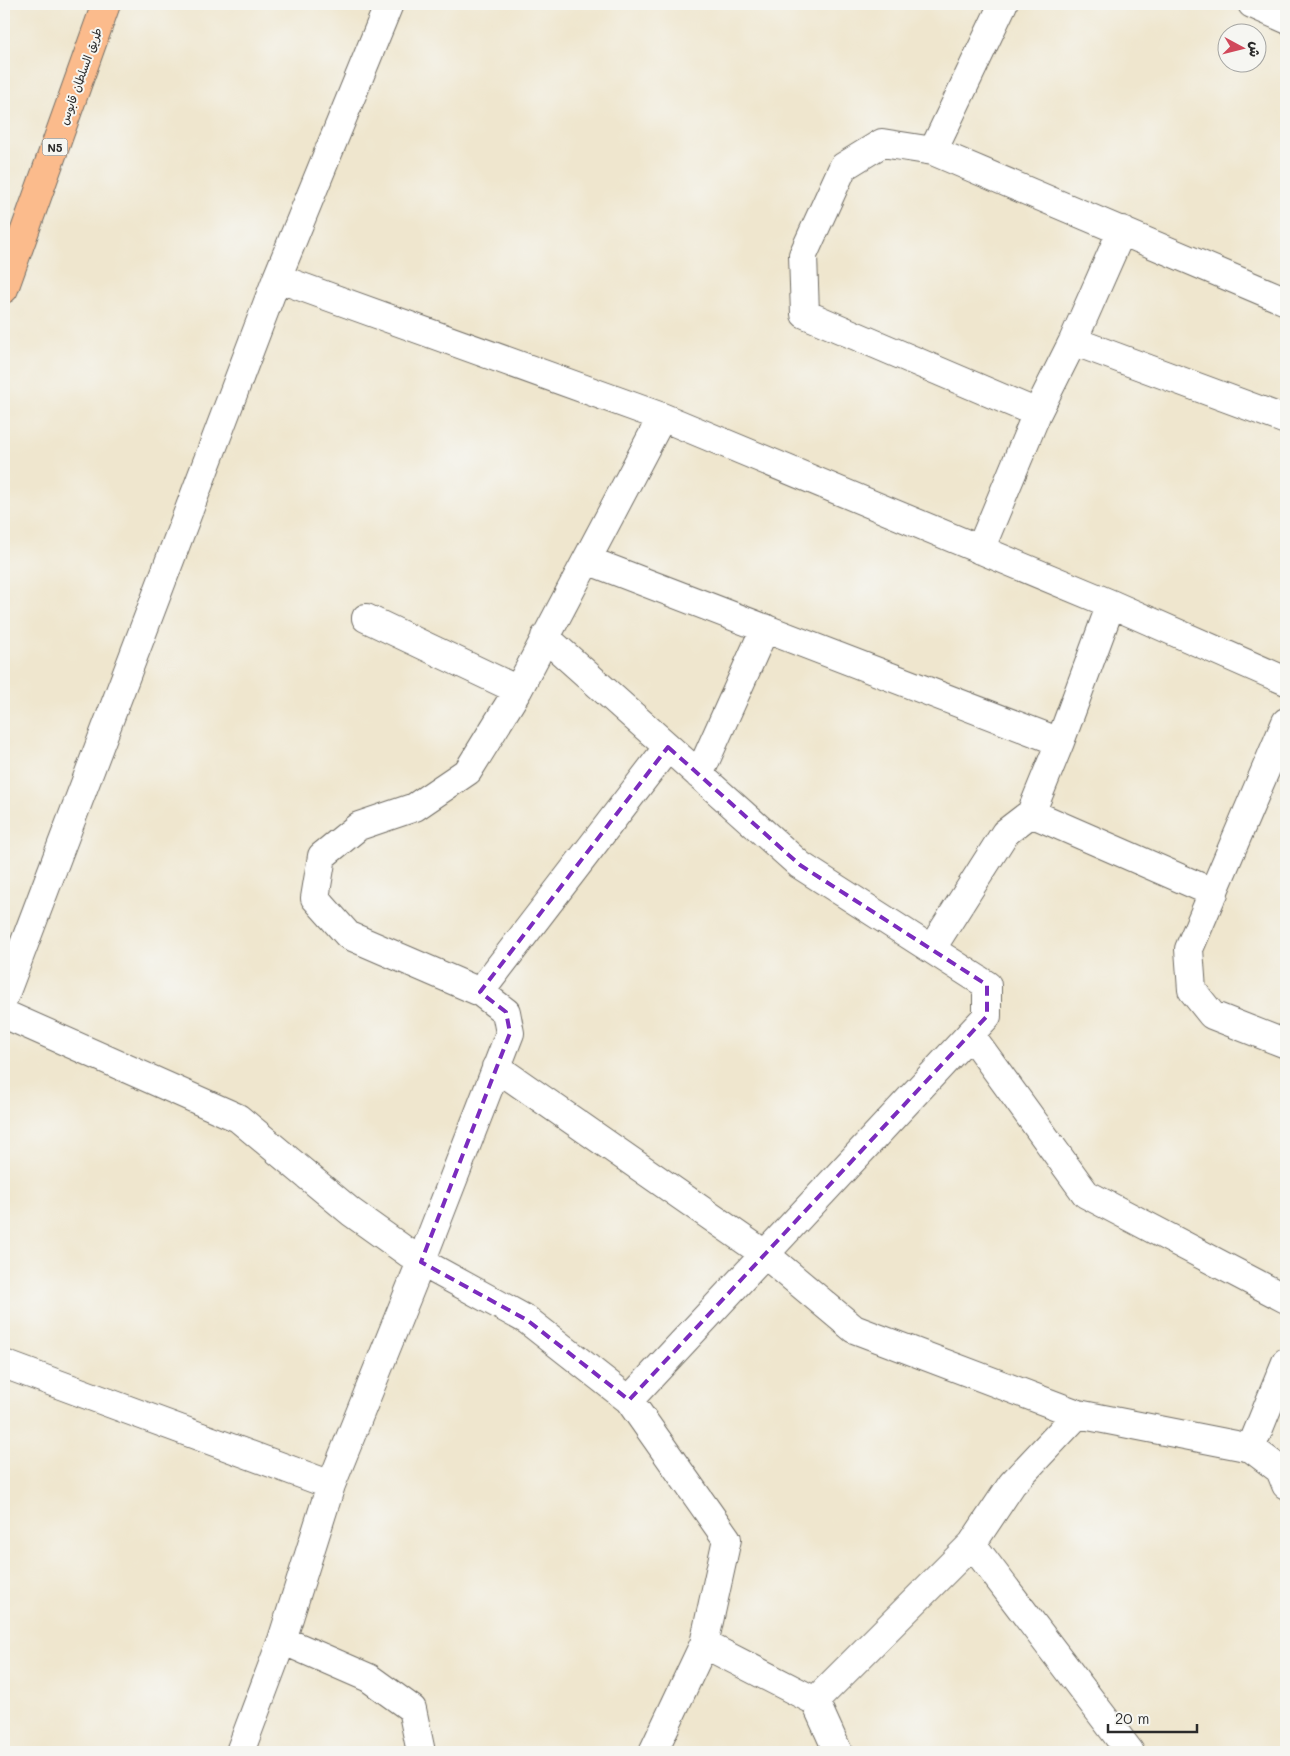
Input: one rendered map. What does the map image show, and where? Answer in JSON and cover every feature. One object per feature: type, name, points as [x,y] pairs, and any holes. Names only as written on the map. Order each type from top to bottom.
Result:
[{"type":"highway","name":"طريق السلطان قابوس","points":[[4,290],[106,4]]},
{"type":"street","points":[[4,997],[277,278],[389,4]]},
{"type":"street","points":[[933,151],[1003,4]]},
{"type":"street","points":[[1252,4],[1286,19]]},
{"type":"street","points":[[1037,413],[805,314],[803,255],[843,167],[882,143],[933,151],[1286,301]]},
{"type":"street","points":[[980,550],[1037,413],[1073,341],[1122,230]]},
{"type":"street","points":[[277,278],[662,418],[1111,604],[1286,681]]},
{"type":"street","points":[[1073,341],[1286,420]]},
{"type":"street","points":[[240,1752],[282,1640],[331,1485],[421,1262],[510,1033],[506,1012],[480,992],[348,935],[315,898],[322,856],[359,826],[415,807],[468,771],[518,690],[662,418]]},
{"type":"street","points":[[587,560],[1060,742]]},
{"type":"street","points":[[932,948],[1005,833],[1031,813],[1060,742],[1111,604]]},
{"type":"street","points":[[366,618],[518,690]]},
{"type":"street","points":[[699,775],[765,628]]},
{"type":"street","points":[[545,637],[800,865],[987,985],[987,1016],[629,1400]]},
{"type":"street","points":[[1286,722],[1189,949],[1192,990],[1212,1015],[1286,1044]]},
{"type":"street","points":[[480,992],[668,747]]},
{"type":"street","points":[[1031,813],[1214,893]]},
{"type":"street","points":[[4,1014],[238,1118],[351,1212],[421,1262],[527,1320],[629,1400],[727,1539],[704,1644],[653,1752]]},
{"type":"street","points":[[970,1034],[1086,1194],[1286,1299]]},
{"type":"street","points":[[496,1068],[766,1255],[854,1329],[1078,1414],[1251,1448],[1280,1470],[1286,1485]]},
{"type":"street","points":[[1251,1448],[1286,1362]]},
{"type":"street","points":[[4,1364],[331,1485]]},
{"type":"street","points":[[815,1701],[924,1595],[972,1544],[1012,1484],[1078,1414]]},
{"type":"street","points":[[972,1544],[1130,1752]]},
{"type":"street","points":[[282,1640],[369,1678],[412,1709],[421,1752]]},
{"type":"street","points":[[704,1644],[815,1701],[838,1752]]},
{"type":"highlighted area","points":[[668,747],[800,865],[987,985],[987,1016],[629,1400],[527,1320],[421,1262],[510,1033],[506,1012],[480,992]]}]
